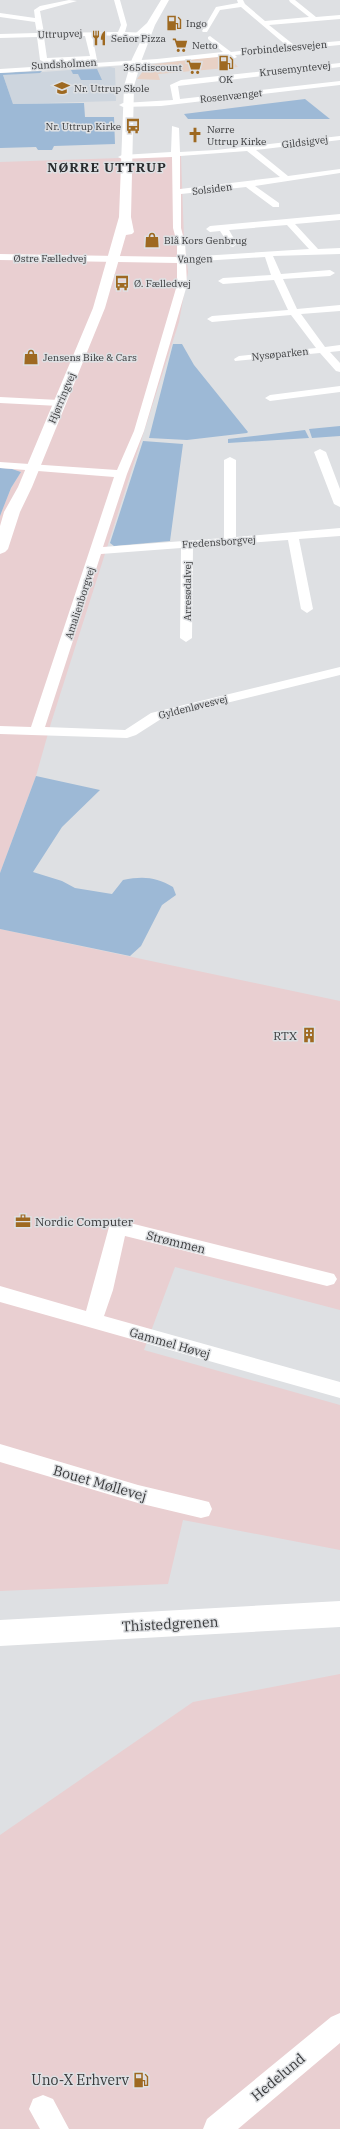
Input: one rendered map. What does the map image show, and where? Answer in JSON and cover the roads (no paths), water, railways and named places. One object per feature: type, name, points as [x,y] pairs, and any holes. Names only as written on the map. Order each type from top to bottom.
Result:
[{"type":"main road","name":"Hjørringvej","points":[[132,59],[148,36],[151,25],[165,0]]},
{"type":"main road","name":"Hjørringvej","points":[[1,547],[12,512],[25,487],[98,308],[112,288],[114,258],[125,217],[126,173],[124,80],[132,59],[137,35],[151,25]]},
{"type":"main road","name":"Thistedgrenen","points":[[0,1633],[340,1614]]},
{"type":"street","points":[[76,0],[39,5],[37,10],[42,35],[41,60],[94,58],[88,34]]},
{"type":"street","points":[[117,0],[124,25],[121,34]]},
{"type":"street","points":[[292,1],[315,19]]},
{"type":"street","points":[[205,31],[218,8],[241,2],[292,47]]},
{"type":"street","points":[[0,15],[40,21]]},
{"type":"street","points":[[264,23],[340,17]]},
{"type":"street","name":"Uttrupvej","points":[[0,36],[88,34],[148,36]]},
{"type":"street","name":"Krusemyntevej","points":[[210,38],[251,74]]},
{"type":"street","name":"Forbindelsesvejen","points":[[132,59],[194,56],[340,43]]},
{"type":"street","name":"Sundsholmen","points":[[0,67],[132,59]]},
{"type":"street","name":"Sundsholmen","points":[[0,71],[41,69],[132,59]]},
{"type":"street","name":"Krusemyntevej","points":[[178,102],[174,85],[176,83],[340,65]]},
{"type":"street","name":"Rosenvænget","points":[[125,105],[178,102],[340,83]]},
{"type":"street","name":"Amalienborgvej","points":[[37,730],[97,551],[121,474],[139,431],[180,291],[178,258],[175,243],[178,234],[175,128]]},
{"type":"street","name":"Gildsigvej","points":[[175,155],[250,149],[340,138]]},
{"type":"street","points":[[250,149],[287,179]]},
{"type":"street","points":[[125,157],[175,155]]},
{"type":"street","name":"Solsiden","points":[[177,192],[340,171]]},
{"type":"street","name":"Solsiden","points":[[247,184],[276,205]]},
{"type":"street","points":[[210,229],[340,217]]},
{"type":"street","points":[[289,222],[316,252]]},
{"type":"street","points":[[224,228],[233,244]]},
{"type":"street","name":"Vangen","points":[[114,258],[178,258],[340,251]]},
{"type":"street","name":"Nysøparken","points":[[268,254],[286,297],[295,312],[322,350],[340,368]]},
{"type":"street","name":"Østre Fælledvej","points":[[0,257],[114,258]]},
{"type":"street","points":[[223,281],[330,272]]},
{"type":"street","points":[[212,320],[340,308]]},
{"type":"street","name":"Nysøparken","points":[[239,359],[340,348]]},
{"type":"street","points":[[270,398],[340,389]]},
{"type":"street","points":[[0,400],[59,404]]},
{"type":"street","points":[[320,452],[340,504]]},
{"type":"street","points":[[230,460],[230,542]]},
{"type":"street","points":[[0,465],[121,474]]},
{"type":"street","name":"Fredensborgvej","points":[[97,551],[230,542],[340,532]]},
{"type":"street","points":[[293,536],[307,609]]},
{"type":"street","name":"Arresødalvej","points":[[186,638],[187,545]]},
{"type":"street","name":"Gyldenløvesvej","points":[[0,730],[127,734],[136,730],[147,720],[156,716],[340,671]]},
{"type":"street","name":"Strømmen","points":[[93,1320],[103,1290],[118,1227],[327,1279]]},
{"type":"street","name":"Gammel Høvej","points":[[0,1294],[340,1390]]},
{"type":"street","name":"Bouet Møllevej","points":[[0,1453],[138,1494],[201,1509]]},
{"type":"street","name":"Hedelund","points":[[216,2129],[340,2026]]},
{"type":"place","name":"Ingo","points":[[174,23]]},
{"type":"place","name":"Señor Pizza","points":[[99,38]]},
{"type":"place","name":"Netto","points":[[180,45]]},
{"type":"place","name":"OK","points":[[226,63]]},
{"type":"place","name":"365discount","points":[[194,67]]},
{"type":"place","name":"Nr. Uttrup Skole","points":[[62,88]]},
{"type":"place","name":"Nr. Uttrup Kirke","points":[[133,126]]},
{"type":"place","name":"Nørre Uttrup Kirke","points":[[195,135]]},
{"type":"place","name":"Blå Kors Genbrug","points":[[152,240]]},
{"type":"place","name":"Ø. Fælledvej","points":[[122,283]]},
{"type":"place","name":"Jensens Bike & Cars","points":[[31,357]]},
{"type":"place","name":"RTX","points":[[309,1035]]},
{"type":"place","name":"Nordic Computer","points":[[23,1221]]},
{"type":"place","name":"Uno-X Erhverv","points":[[141,2080]]},
{"type":"district","name":"NØRRE UTTRUP","points":[[107,167]]}]
